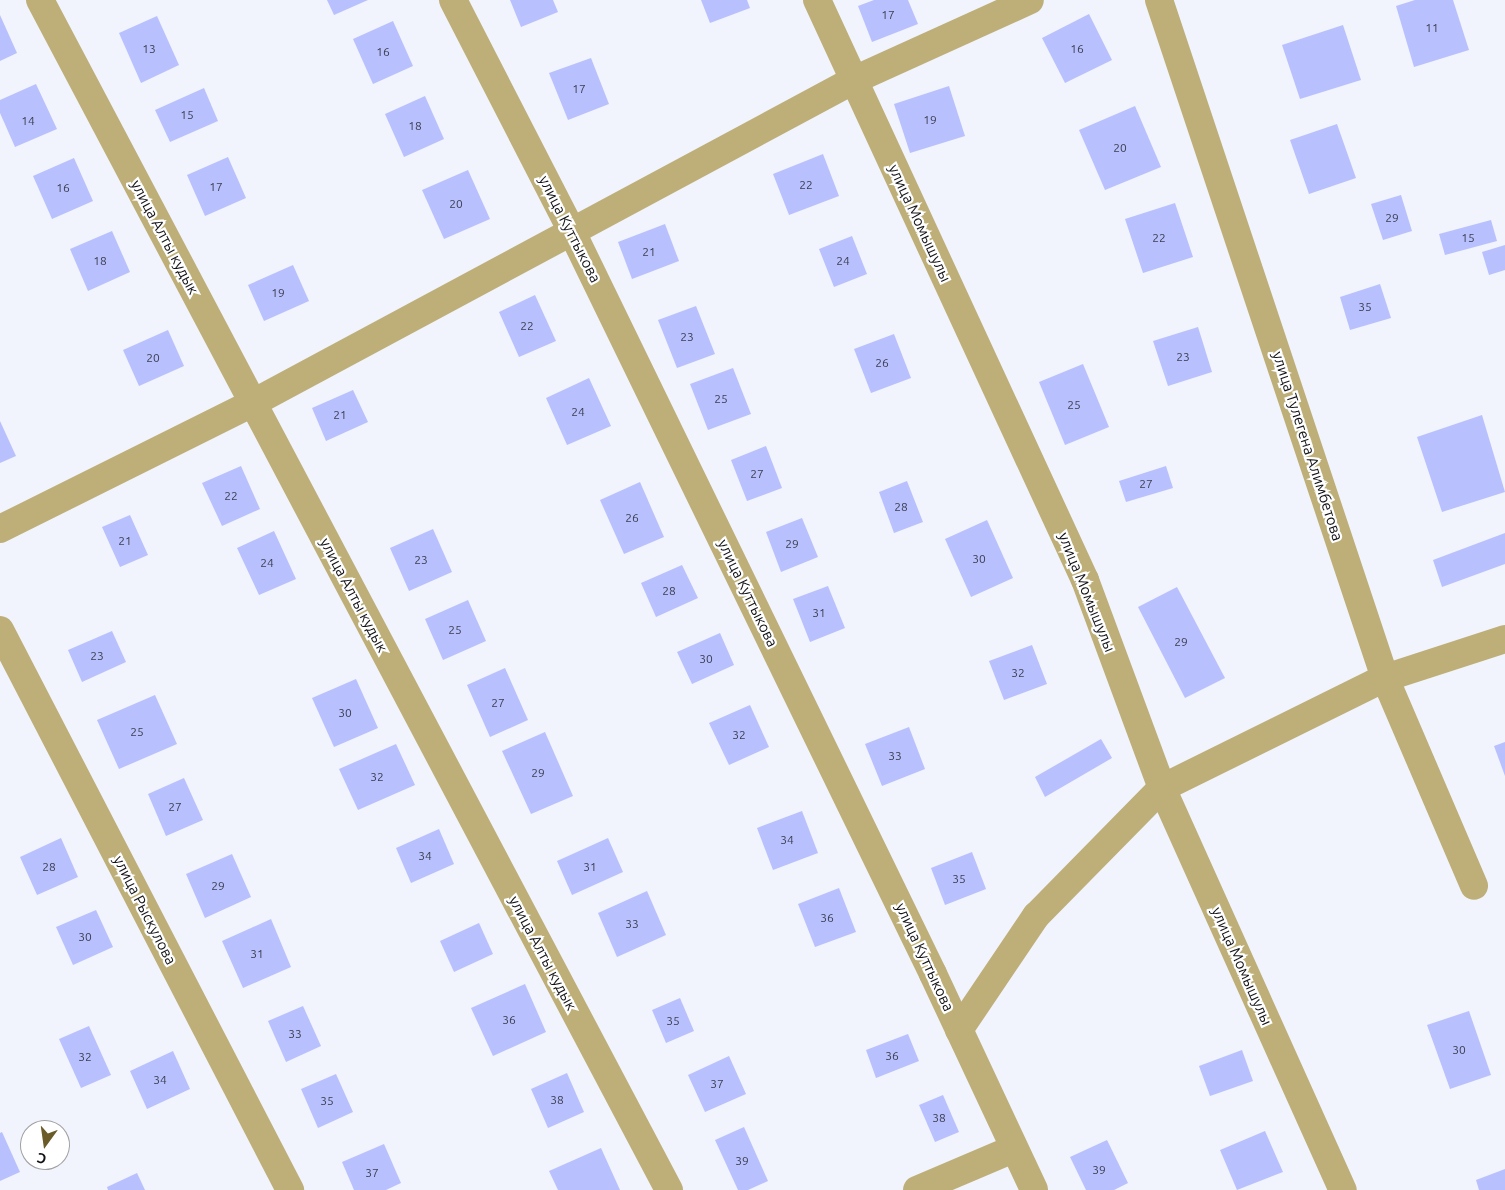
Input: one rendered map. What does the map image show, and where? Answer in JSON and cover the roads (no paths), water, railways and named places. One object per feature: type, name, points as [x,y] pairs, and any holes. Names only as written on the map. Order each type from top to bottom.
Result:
[{"type":"street","name":"улица Алты кудык","points":[[40,0],[669,1190]]},
{"type":"street","name":"улица Куттыкова","points":[[453,0],[571,230],[959,1030],[1013,1149],[1034,1190]]},
{"type":"street","name":"улица Момышулы","points":[[817,0],[1085,580],[1162,788],[1343,1190]]},
{"type":"street","points":[[0,528],[252,403],[571,230],[854,80],[1030,0]]},
{"type":"street","name":"улица Тулегена Алимбетова","points":[[1159,0],[1385,678],[1474,886]]},
{"type":"street","name":"улица Рыскулова","points":[[0,630],[290,1190]]},
{"type":"street","points":[[959,1030],[1036,916],[1162,788],[1385,678],[1505,638]]},
{"type":"street","points":[[917,1190],[1013,1149]]}]
